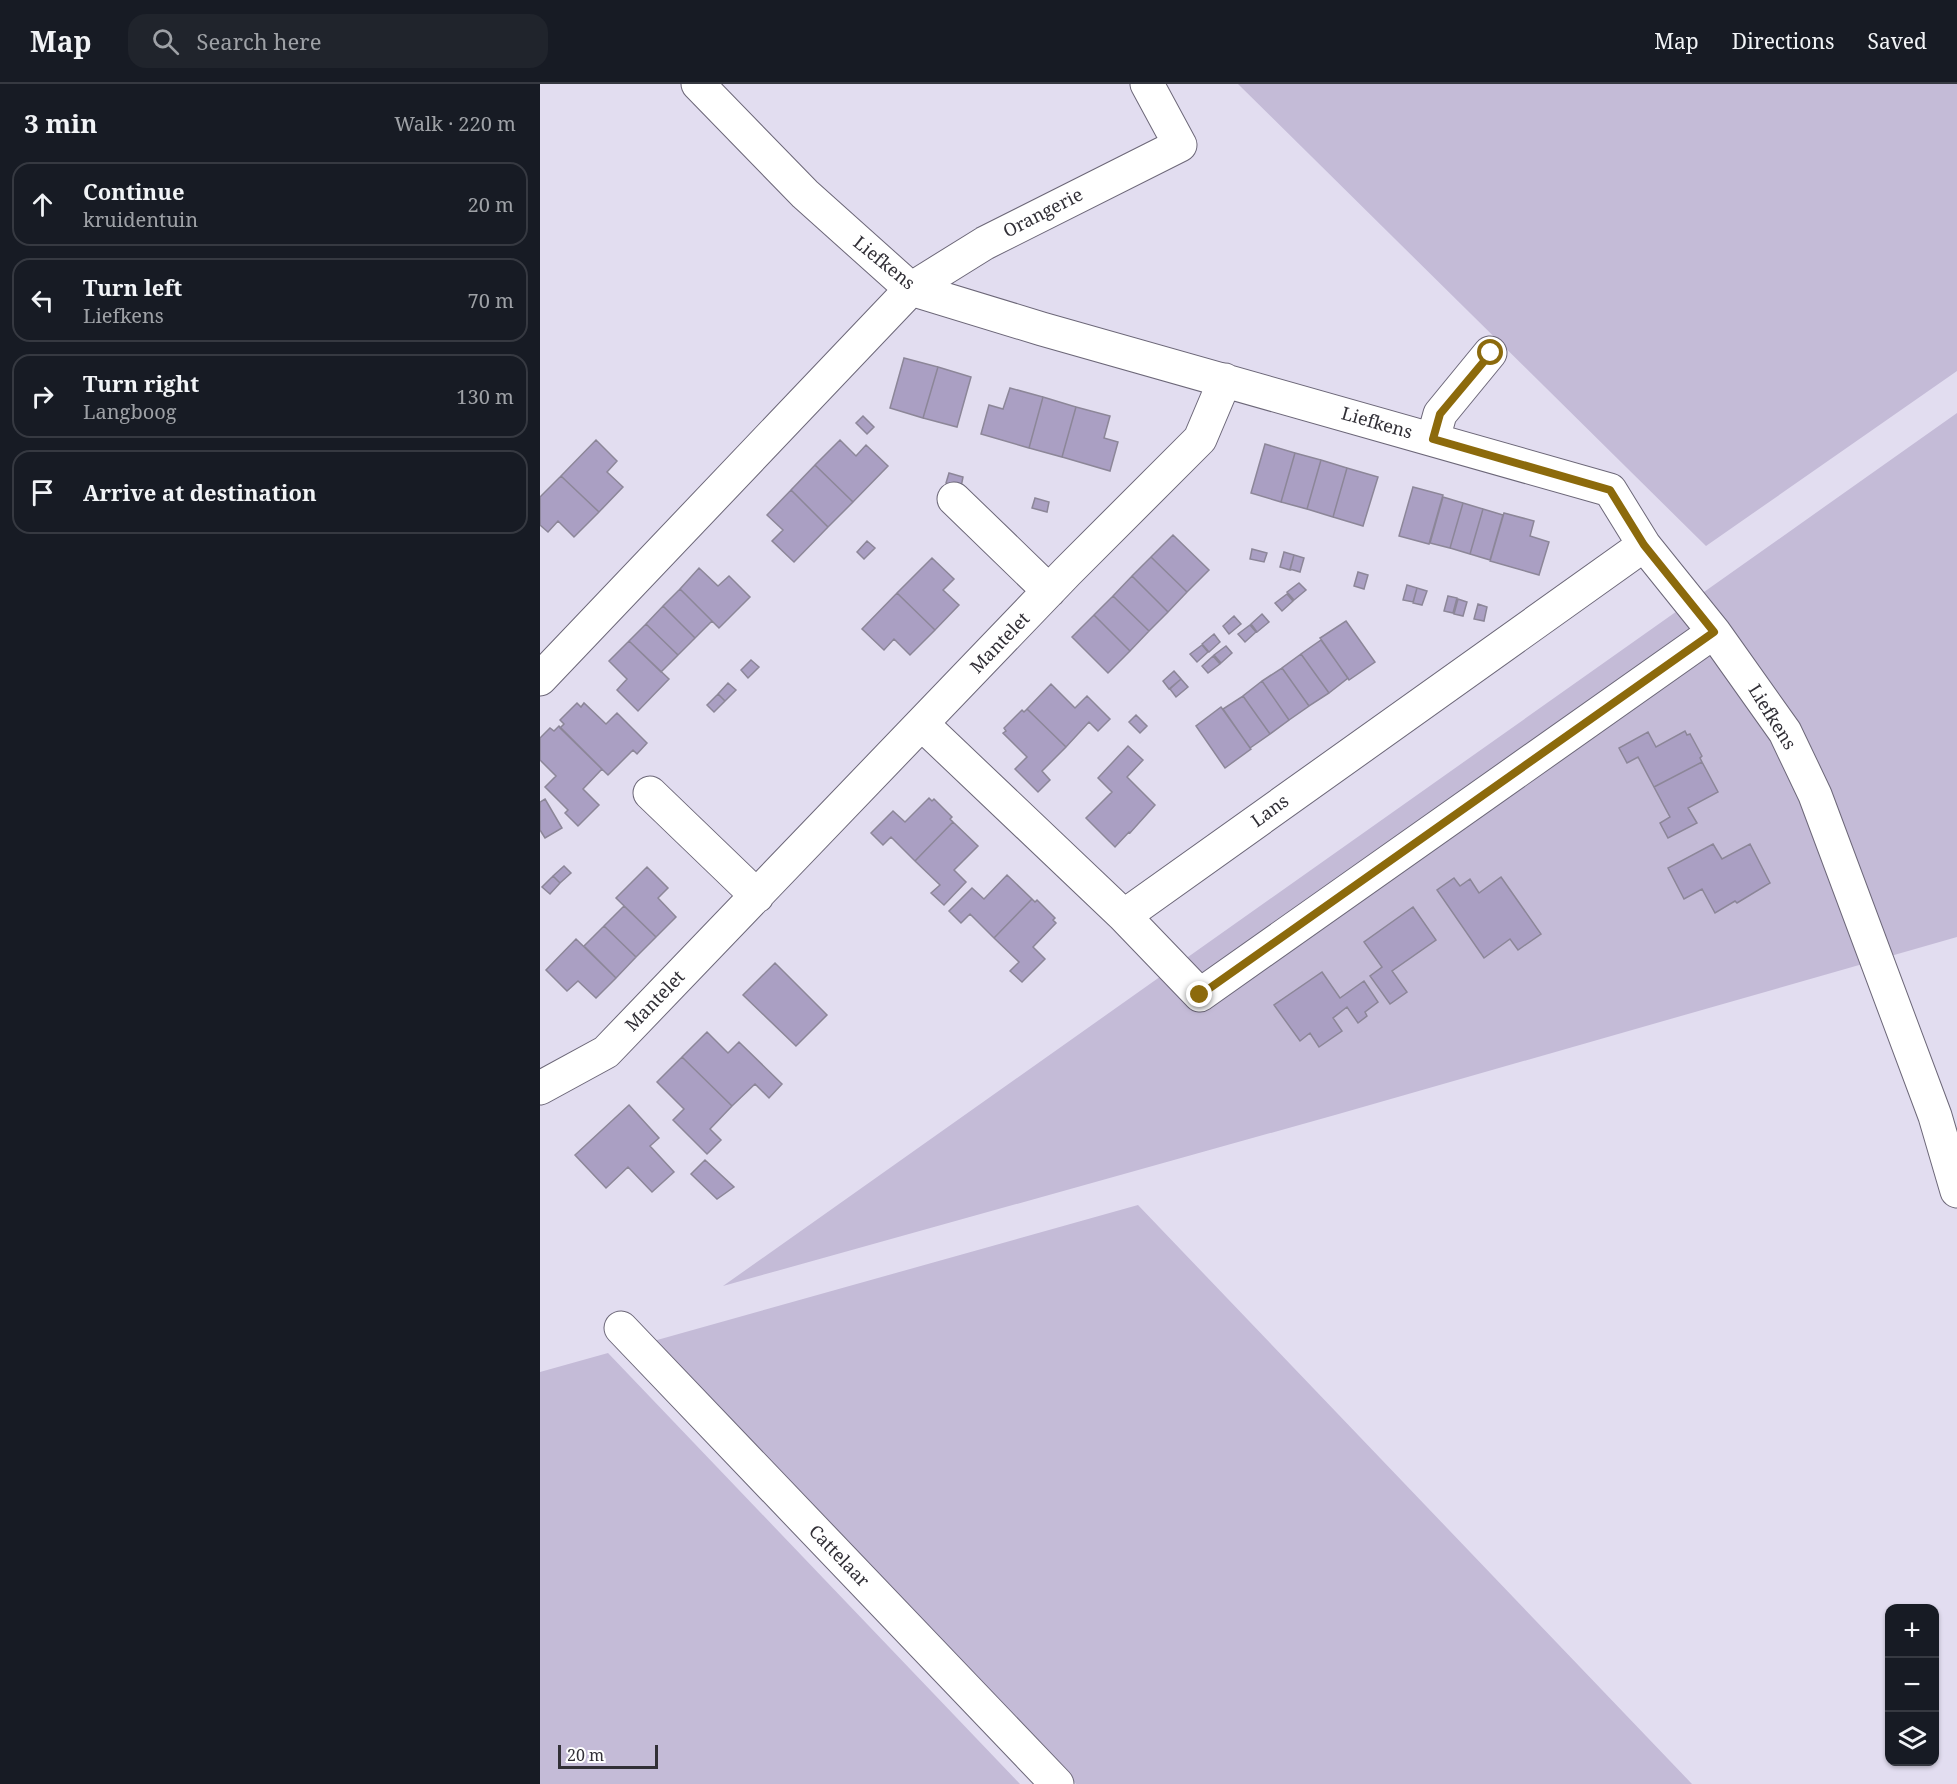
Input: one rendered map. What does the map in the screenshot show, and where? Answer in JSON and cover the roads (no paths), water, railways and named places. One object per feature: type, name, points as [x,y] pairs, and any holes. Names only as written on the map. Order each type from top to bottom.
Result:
[{"type":"street","name":"Liefkens","points":[[698,84],[805,194],[911,289],[1032,326],[1610,490],[1644,545],[1714,632],[1785,732],[1815,795],[1935,1116],[1957,1191]]},
{"type":"street","name":"Orangerie","points":[[911,289],[985,243],[1180,145],[1147,84]]},
{"type":"street","points":[[540,679],[911,289]]},
{"type":"street","points":[[1433,439],[1440,414],[1491,353]]},
{"type":"street","name":"Mantelet","points":[[540,1088],[606,1052],[1049,591],[1200,439],[1225,380]]},
{"type":"street","points":[[954,499],[1049,591]]},
{"type":"street","name":"Lans","points":[[1124,916],[1644,545]]},
{"type":"street","points":[[922,724],[1124,916],[1200,995],[1714,632]]},
{"type":"street","points":[[650,793],[757,896]]},
{"type":"street","name":"Cattelaar","points":[[621,1328],[1057,1784]]}]
